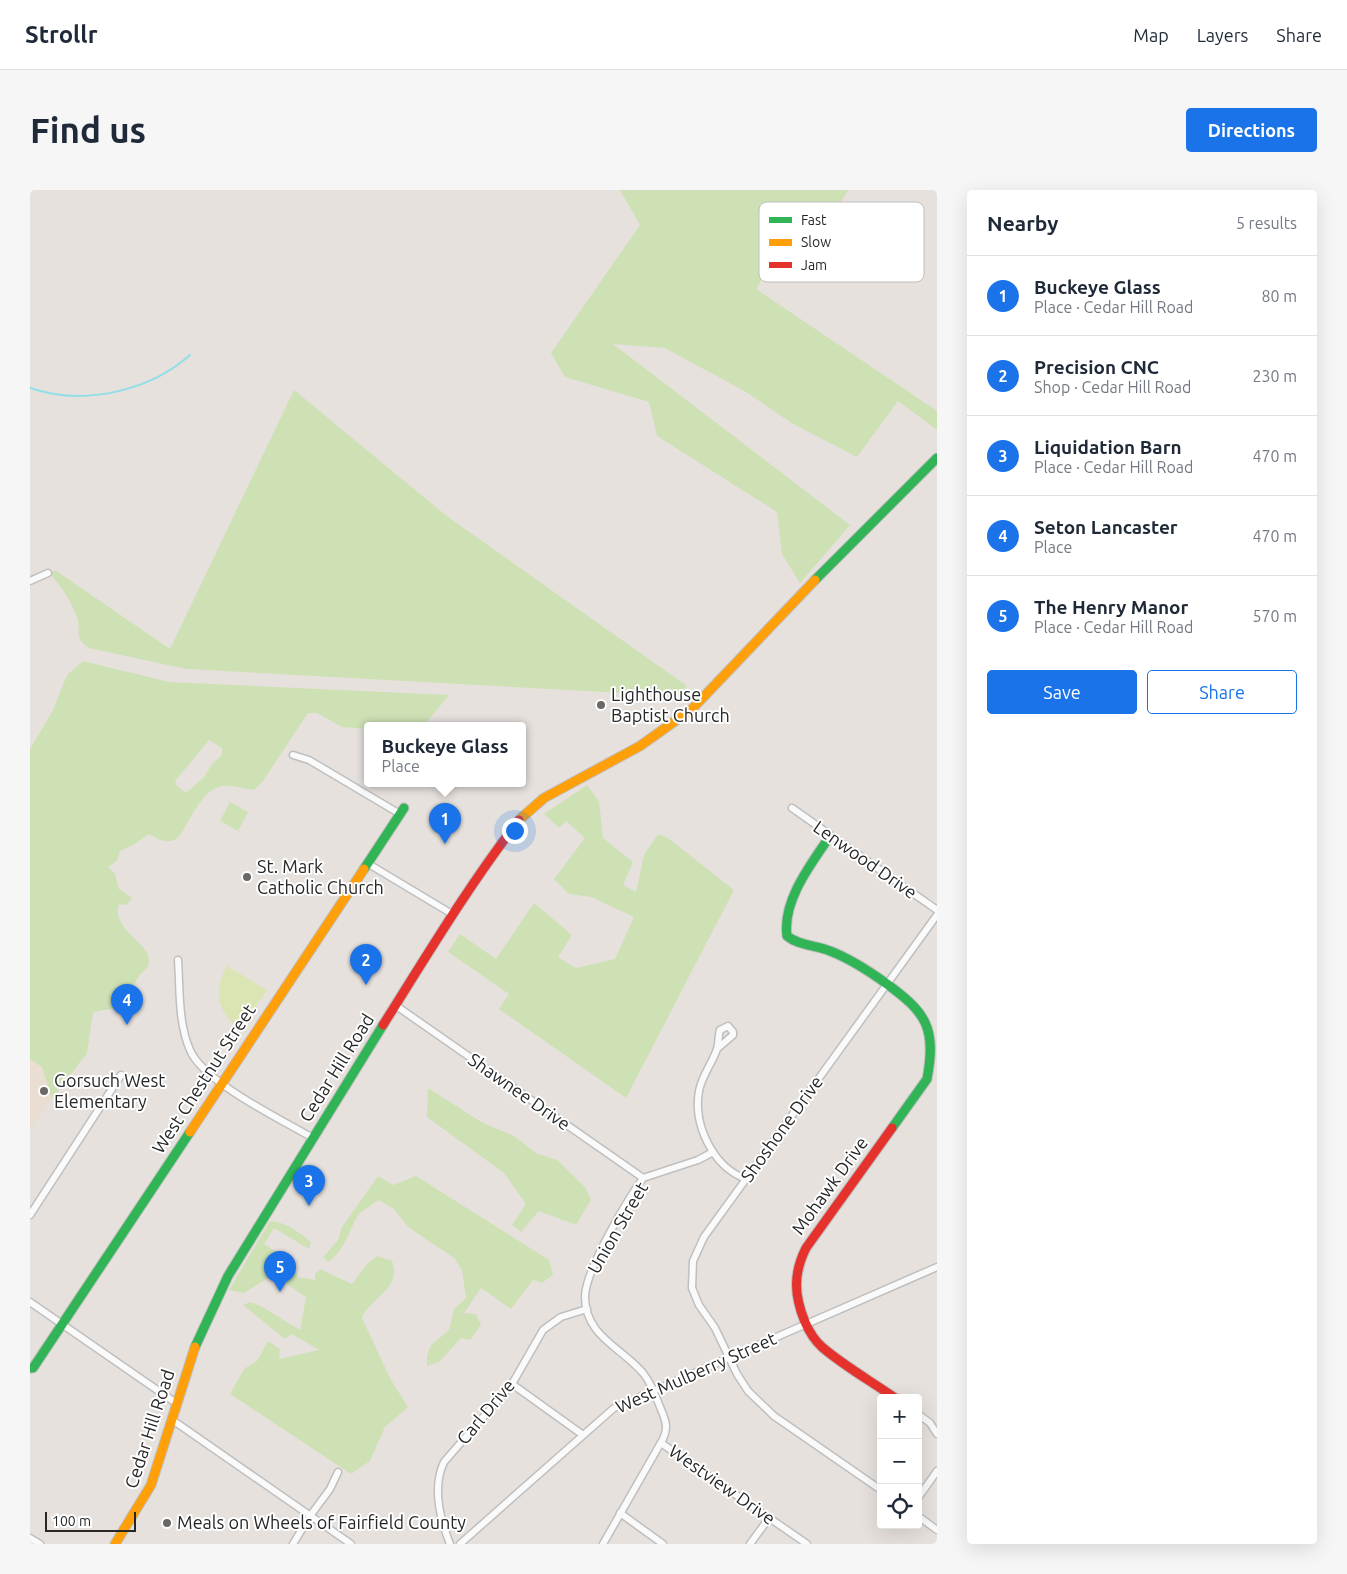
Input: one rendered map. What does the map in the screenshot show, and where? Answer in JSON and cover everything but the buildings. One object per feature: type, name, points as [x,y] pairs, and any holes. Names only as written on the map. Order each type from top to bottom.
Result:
[{"type":"street","name":"Cedar Hill Road","points":[[115,1544],[148,1492],[190,1359],[223,1286],[452,914],[512,830],[537,804],[640,746],[679,720],[705,697],[865,528],[937,458]]},
{"type":"street","points":[[30,581],[48,573]]},
{"type":"street","points":[[293,755],[309,760],[402,811]]},
{"type":"street","name":"Lenwood Drive","points":[[792,808],[937,910]]},
{"type":"street","name":"West Chestnut Street","points":[[31,1368],[63,1324],[402,811]]},
{"type":"street","name":"Mohawk Drive","points":[[830,836],[795,894],[784,930],[790,939],[846,957],[916,1005],[927,1018],[936,1044],[934,1064],[927,1079],[801,1256],[796,1273],[795,1290],[806,1324],[814,1341],[889,1394]]},
{"type":"street","points":[[367,863],[452,914]]},
{"type":"street","name":"Shoshone Drive","points":[[877,1487],[762,1406],[743,1384],[715,1328],[695,1296],[691,1270],[700,1244],[937,915]]},
{"type":"street","points":[[178,960],[182,1015],[188,1044],[196,1060],[221,1083],[313,1138]]},
{"type":"street","name":"Shawnee Drive","points":[[395,1005],[643,1178]]},
{"type":"street","points":[[718,1048],[706,1070],[698,1100],[702,1126],[713,1152],[734,1174],[746,1179]]},
{"type":"street","points":[[30,1215],[121,1075]]},
{"type":"street","name":"Union Street","points":[[603,1544],[661,1443],[667,1427],[653,1389],[643,1373],[596,1331],[587,1309],[585,1297],[590,1271],[643,1178],[698,1160],[713,1152]]},
{"type":"street","name":"West Mulberry Street","points":[[463,1543],[614,1408],[653,1389],[937,1267]]},
{"type":"street","points":[[30,1302],[176,1403]]},
{"type":"street","name":"Carl Drive","points":[[450,1544],[438,1494],[442,1468],[451,1453],[512,1384],[543,1330],[561,1317],[587,1309]]},
{"type":"street","points":[[512,1384],[584,1435]]},
{"type":"street","points":[[922,1417],[930,1423],[937,1434]]},
{"type":"street","points":[[171,1419],[351,1544]]},
{"type":"street","name":"Westview Drive","points":[[661,1443],[806,1544]]},
{"type":"street","points":[[922,1492],[937,1470]]},
{"type":"street","points":[[293,1544],[310,1516],[330,1489],[338,1472]]},
{"type":"street","points":[[620,1514],[663,1544]]},
{"type":"street","points":[[750,1544],[769,1518]]},
{"type":"street","points":[[922,1519],[937,1530]]},
{"type":"street","points":[[30,1538],[40,1544]]},
{"type":"shaded area","name":"Gorsuch West Elementary","points":[[30,1059],[64,1082],[30,1128]]},
{"type":"green space","points":[[620,190],[848,190],[841,202],[759,202],[760,282],[756,289],[937,411],[937,430],[898,401],[857,457],[793,424],[746,392],[665,348],[613,344],[850,525],[800,583],[782,554],[777,512],[657,436],[649,402],[565,377],[551,353],[640,225]]},
{"type":"green space","points":[[294,390],[448,517],[687,686],[678,696],[186,669],[89,648],[84,644],[79,637],[77,617],[72,605],[50,574],[55,570],[170,649]]},
{"type":"green space","points":[[83,661],[169,682],[449,695],[426,722],[364,722],[364,729],[342,727],[317,713],[308,713],[263,781],[254,790],[226,786],[215,788],[202,800],[179,837],[168,841],[160,840],[149,834],[120,851],[117,861],[108,867],[115,874],[119,889],[132,898],[127,905],[119,904],[118,913],[120,921],[144,949],[148,955],[149,962],[145,970],[137,978],[131,992],[120,1005],[93,1013],[87,1053],[52,1099],[42,1067],[30,1059],[30,749],[53,710],[67,675]],"holes":[[[209,740],[222,748],[222,755],[212,764],[204,777],[186,793],[177,786],[175,781]]]},
{"type":"green space","points":[[587,785],[599,801],[603,838],[633,862],[623,885],[636,892],[644,855],[658,834],[668,838],[734,890],[626,1098],[499,1009],[509,994],[448,952],[460,934],[496,959],[534,903],[572,935],[558,957],[576,968],[615,959],[634,917],[591,897],[569,894],[554,879],[585,838],[566,821],[559,828],[544,814]]},
{"type":"green space","points":[[230,802],[248,812],[238,831],[220,821]]},
{"type":"green space","points":[[227,966],[267,990],[240,1029],[226,1016],[220,1000],[220,984]]},
{"type":"green space","points":[[428,1088],[483,1123],[514,1136],[536,1153],[557,1160],[586,1188],[591,1200],[576,1225],[539,1211],[521,1232],[512,1225],[526,1204],[504,1173],[427,1117]]},
{"type":"green space","points":[[378,1176],[393,1185],[416,1176],[549,1260],[553,1275],[542,1283],[533,1280],[511,1309],[481,1288],[464,1313],[476,1314],[481,1325],[470,1340],[461,1338],[439,1362],[427,1366],[427,1356],[431,1345],[449,1330],[454,1309],[466,1298],[462,1270],[454,1258],[408,1227],[394,1209],[378,1200],[359,1215],[338,1253],[328,1262],[323,1257],[338,1240],[342,1227]]},
{"type":"green space","points":[[270,1221],[292,1228],[311,1243],[309,1249],[274,1228],[264,1244],[291,1261],[298,1277],[315,1280],[315,1274],[320,1269],[352,1284],[367,1264],[377,1256],[392,1261],[393,1279],[384,1292],[371,1304],[362,1318],[391,1380],[408,1407],[385,1427],[370,1461],[351,1474],[230,1394],[244,1369],[257,1361],[268,1341],[280,1349],[279,1359],[319,1350],[292,1334],[285,1339],[243,1305],[250,1302],[261,1306],[300,1330],[306,1297],[273,1275],[244,1293],[229,1290]]},
{"type":"waterway","points":[[30,388],[71,396],[114,392],[155,378],[173,368],[190,355]]},
{"type":"traffic: fast","points":[[815,580],[937,458]]},
{"type":"traffic: fast","points":[[364,869],[404,808]]},
{"type":"traffic: fast","points":[[830,836],[793,896],[787,923],[787,936],[802,944],[838,954],[867,970],[911,1003],[925,1022],[929,1033],[930,1046],[927,1079],[892,1128]]},
{"type":"traffic: fast","points":[[195,1347],[228,1276],[383,1025]]},
{"type":"traffic: fast","points":[[30,1368],[33,1368],[190,1132]]},
{"type":"traffic: slow","points":[[519,820],[544,798],[640,746],[692,709],[815,580]]},
{"type":"traffic: slow","points":[[190,1132],[364,869]]},
{"type":"traffic: slow","points":[[115,1544],[151,1485],[195,1347]]},
{"type":"traffic: jam","points":[[383,1025],[466,895],[519,820]]},
{"type":"traffic: jam","points":[[889,1394],[839,1361],[822,1347],[812,1335],[805,1322],[801,1312],[796,1285],[799,1267],[806,1248],[892,1128]]},
{"type":"place","name":"Lighthouse Baptist Church","points":[[601,705]]},
{"type":"place","name":"Buckeye Glass","points":[[445,844]]},
{"type":"place","name":"St. Mark Catholic Church","points":[[247,877]]},
{"type":"place","name":"Precision CNC","points":[[366,985]]},
{"type":"place","name":"Seton Lancaster","points":[[127,1025]]},
{"type":"place","name":"Gorsuch West Elementary","points":[[44,1091]]},
{"type":"place","name":"Liquidation Barn","points":[[309,1206]]},
{"type":"place","name":"The Henry Manor","points":[[280,1292]]},
{"type":"place","name":"Meals on Wheels of Fairfield County","points":[[167,1523]]}]
